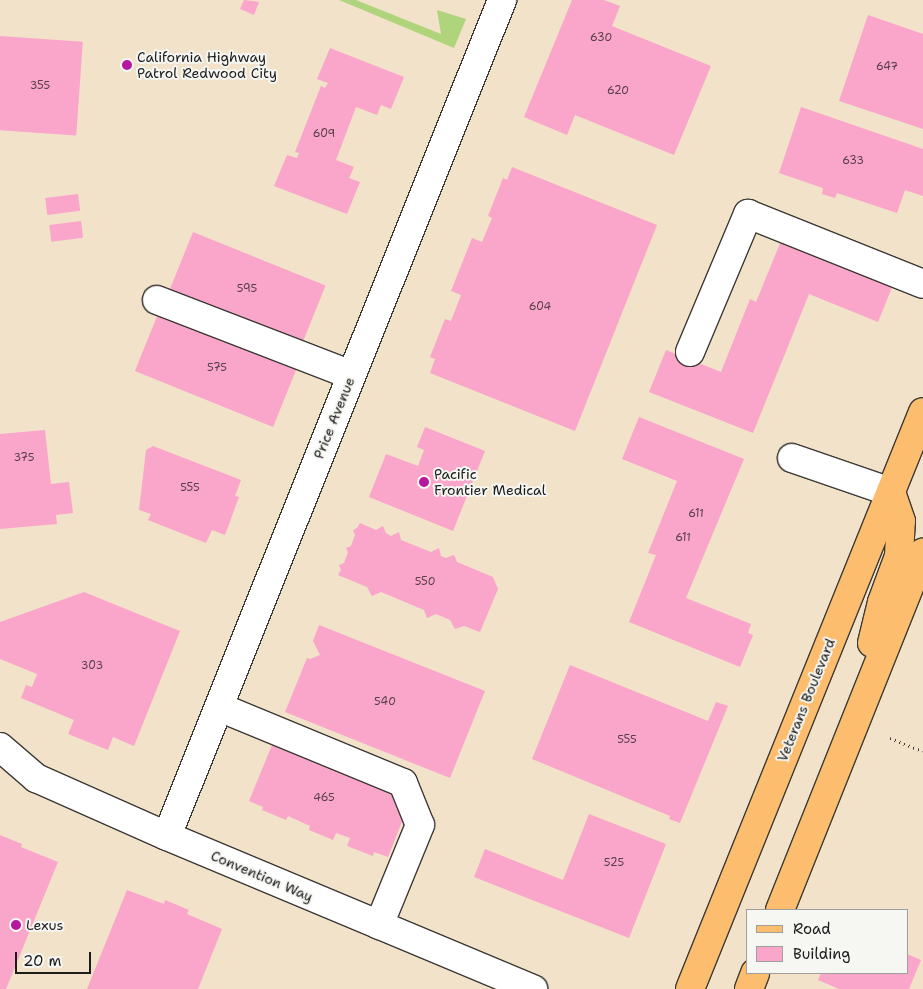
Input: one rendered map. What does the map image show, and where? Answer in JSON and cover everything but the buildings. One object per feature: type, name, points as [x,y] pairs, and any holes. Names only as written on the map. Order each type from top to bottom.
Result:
[{"type":"main road","name":"Veterans Boulevard","points":[[690,989],[923,412]]},
{"type":"main road","points":[[865,699],[868,660],[882,602],[899,556],[901,521],[891,492]]},
{"type":"main road","points":[[780,909],[923,553]]},
{"type":"main road","points":[[749,989],[755,974]]},
{"type":"street","name":"Price Avenue","points":[[167,836],[502,0]]},
{"type":"street","points":[[690,352],[748,214],[923,284]]},
{"type":"street","points":[[157,300],[351,375]]},
{"type":"street","points":[[792,458],[891,492]]},
{"type":"street","points":[[219,707],[403,784],[420,825],[379,925]]},
{"type":"street","name":"Convention Way","points":[[0,747],[36,778],[167,836],[533,989]]},
{"type":"path","points":[[890,738],[923,752]]},
{"type":"green space","points":[[339,0],[356,0],[441,34],[437,10],[466,19],[454,48]]},
{"type":"place","name":"California Highway Patrol Redwood City","points":[[127,65]]},
{"type":"place","name":"Pacific Frontier Medical","points":[[424,482]]},
{"type":"place","name":"Lexus","points":[[16,925]]}]
